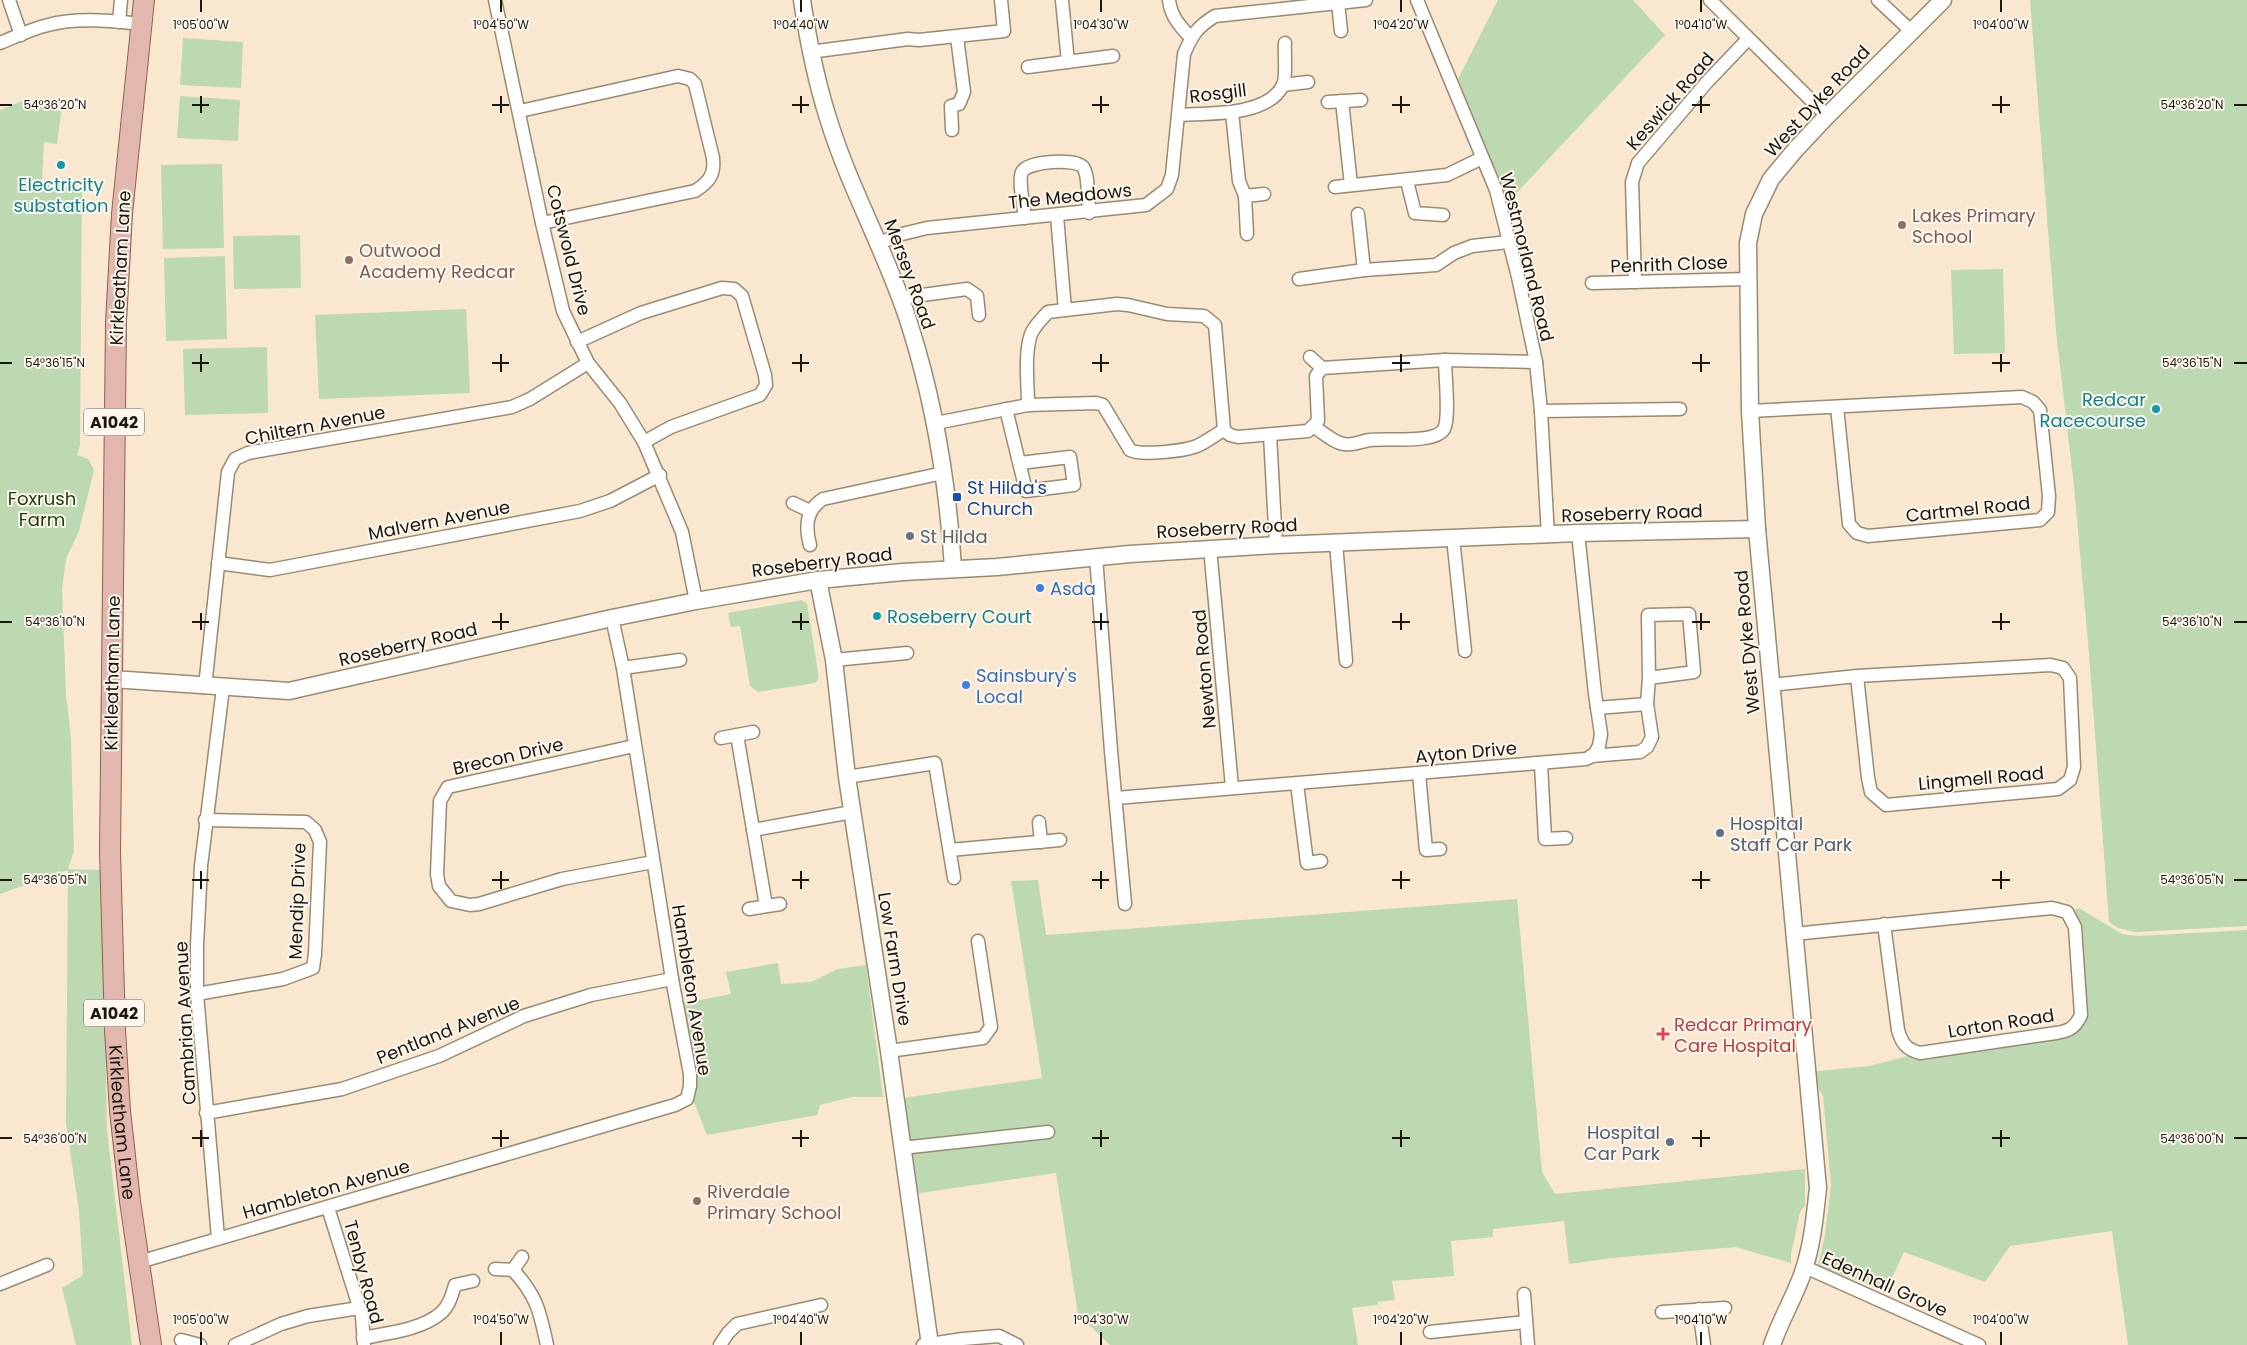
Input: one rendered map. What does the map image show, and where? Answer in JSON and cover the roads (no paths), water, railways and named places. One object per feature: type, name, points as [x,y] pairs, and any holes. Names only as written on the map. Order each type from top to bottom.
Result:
[{"type":"main road","name":"Kirkleatham Lane","points":[[144,0],[122,214],[116,313],[110,851],[115,1030],[120,1111],[151,1345]]},
{"type":"street","points":[[9,0],[21,35]]},
{"type":"street","points":[[119,22],[121,0]]},
{"type":"street","name":"Cotswold Drive","points":[[495,0],[520,111],[542,223],[563,311],[588,363],[620,403],[644,442],[660,475],[682,532],[696,601]]},
{"type":"street","name":"Mersey Road","points":[[802,0],[810,52],[828,119],[845,165],[880,243],[910,326],[936,423],[953,568]]},
{"type":"street","points":[[810,52],[908,39],[919,40],[1004,31],[1001,0]]},
{"type":"street","points":[[1062,0],[1068,62]]},
{"type":"street","points":[[1169,0],[1174,20],[1191,38],[1200,25],[1215,16],[1283,5],[1366,0]]},
{"type":"street","name":"Westmorland Road","points":[[1417,0],[1496,190],[1518,277],[1536,362],[1541,411],[1548,536]]},
{"type":"street","points":[[1710,0],[1827,116]]},
{"type":"street","points":[[1878,0],[1911,31]]},
{"type":"street","name":"West Dyke Road","points":[[1772,1345],[1780,1320],[1805,1267],[1813,1231],[1818,1188],[1757,529],[1750,411],[1748,243],[1754,214],[1771,179],[1827,116],[1943,0]]},
{"type":"street","points":[[1338,3],[1341,31]]},
{"type":"street","points":[[0,43],[46,25],[62,22],[142,24]]},
{"type":"street","points":[[952,130],[951,106],[959,104],[964,92],[957,36]]},
{"type":"street","name":"The Meadows","points":[[880,243],[898,235],[927,228],[1146,206],[1167,188],[1172,175],[1184,54],[1191,38]]},
{"type":"street","name":"Keswick Road","points":[[1635,282],[1632,182],[1638,163],[1707,82],[1748,38]]},
{"type":"street","points":[[1284,43],[1283,85],[1308,82]]},
{"type":"street","points":[[1028,67],[1113,56]]},
{"type":"street","points":[[520,111],[678,76],[690,78],[695,84],[713,158],[714,168],[709,182],[695,191],[542,223]]},
{"type":"street","name":"Rosgill","points":[[1179,115],[1246,110],[1272,98],[1283,85]]},
{"type":"street","points":[[1328,102],[1361,100]]},
{"type":"street","points":[[1342,101],[1351,185]]},
{"type":"street","points":[[1232,112],[1240,181],[1245,196],[1247,234]]},
{"type":"street","points":[[1335,187],[1448,175],[1482,158]]},
{"type":"street","points":[[1025,218],[1020,178],[1026,167],[1035,164],[1077,162],[1083,167],[1086,173],[1089,213]]},
{"type":"street","points":[[1407,180],[1415,213],[1443,215]]},
{"type":"street","points":[[1245,196],[1264,194]]},
{"type":"street","points":[[1358,214],[1364,270]]},
{"type":"street","points":[[1057,216],[1065,310]]},
{"type":"street","points":[[1299,279],[1364,270],[1436,265],[1454,253],[1472,246],[1508,242]]},
{"type":"street","name":"Penrith Close","points":[[1592,283],[1747,279]]},
{"type":"street","points":[[577,342],[641,313],[722,288],[734,289],[742,296],[765,375],[766,385],[760,395],[671,427],[644,442]]},
{"type":"street","points":[[900,298],[967,289],[977,296],[979,315]]},
{"type":"street","points":[[1028,405],[1028,369],[1031,334],[1036,325],[1048,312],[1117,304],[1167,314],[1204,316],[1211,319],[1215,325],[1224,430],[1230,435],[1270,435],[1308,431],[1314,426],[1318,415],[1316,376],[1322,368]]},
{"type":"street","points":[[1310,357],[1322,368],[1445,360],[1536,362]]},
{"type":"street","points":[[1314,426],[1342,444],[1352,444],[1368,440],[1423,439],[1439,435],[1444,430],[1447,417],[1445,360]]},
{"type":"street","name":"Chiltern Avenue","points":[[205,687],[228,472],[235,459],[248,453],[512,407],[530,399],[588,363]]},
{"type":"street","name":"Cartmel Road","points":[[1750,411],[2022,397],[2034,402],[2040,410],[2049,496],[2048,512],[2040,520],[1868,536],[1857,533],[1849,524],[1837,407]]},
{"type":"street","points":[[936,423],[1028,405],[1096,403],[1103,405],[1130,450],[1134,452],[1189,448],[1224,430]]},
{"type":"street","points":[[1006,409],[1020,463]]},
{"type":"street","points":[[1541,411],[1680,409]]},
{"type":"street","points":[[1270,435],[1276,545]]},
{"type":"street","points":[[810,545],[807,526],[810,511],[817,503],[830,496],[943,473]]},
{"type":"street","name":"Malvern Avenue","points":[[218,563],[270,570],[580,511],[610,500],[660,475]]},
{"type":"street","points":[[793,503],[810,511]]},
{"type":"street","name":"Roseberry Road","points":[[112,679],[289,692],[612,618],[818,580],[953,568],[997,567],[1210,548],[1548,536],[1578,533],[1757,529]]},
{"type":"street","points":[[1578,533],[1597,708],[1602,734],[1599,746],[1591,756]]},
{"type":"street","points":[[1453,538],[1465,651]]},
{"type":"street","points":[[1336,543],[1346,661]]},
{"type":"street","name":"Newton Road","points":[[1210,548],[1232,787]]},
{"type":"street","points":[[1096,557],[1125,904]]},
{"type":"street","name":"Low Farm Drive","points":[[818,580],[834,660],[847,777],[889,1051],[928,1345]]},
{"type":"street","name":"Ayton Drive","points":[[1116,798],[1232,787],[1297,784],[1577,761],[1591,756],[1640,752],[1647,747],[1652,737],[1647,704],[1649,678],[1648,615],[1689,614],[1694,672],[1649,678]]},
{"type":"street","name":"Hambleton Avenue","points":[[139,1262],[675,1105],[687,1099],[690,1074],[672,979],[623,668],[612,618]]},
{"type":"street","points":[[834,660],[907,653]]},
{"type":"street","points":[[623,668],[680,660]]},
{"type":"street","name":"Lingmell Road","points":[[1770,685],[1857,676],[2051,665],[2063,668],[2070,678],[2074,767],[2070,780],[2058,789],[1886,805],[1871,792],[1857,676]]},
{"type":"street","name":"Cambrian Avenue","points":[[218,1238],[197,994],[200,866],[223,688]]},
{"type":"street","points":[[1597,708],[1647,704]]},
{"type":"street","points":[[721,738],[753,732]]},
{"type":"street","points":[[737,735],[766,906]]},
{"type":"street","name":"Brecon Drive","points":[[634,746],[448,787],[440,801],[437,874],[439,886],[444,895],[451,901],[470,906],[562,879],[653,862]]},
{"type":"street","points":[[847,777],[935,762],[954,878]]},
{"type":"street","points":[[1541,764],[1545,839],[1566,838]]},
{"type":"street","points":[[1419,774],[1426,850],[1440,849]]},
{"type":"street","points":[[1297,784],[1307,863],[1321,861]]},
{"type":"street","points":[[753,830],[852,812]]},
{"type":"street","name":"Mendip Drive","points":[[197,994],[283,979],[313,968],[315,954],[320,842],[315,830],[306,822],[205,820]]},
{"type":"street","points":[[1040,822],[1041,842]]},
{"type":"street","points":[[950,850],[1060,840]]},
{"type":"street","points":[[749,909],[780,904]]},
{"type":"street","name":"Lorton Road","points":[[1794,934],[1884,924],[2052,908],[2067,912],[2075,927],[2081,1015],[2076,1025],[2067,1031],[2056,1034],[1920,1053],[1909,1050],[1902,1044],[1898,1030],[1884,924]]},
{"type":"street","points":[[889,1051],[983,1038],[991,1027],[978,941]]},
{"type":"street","name":"Pentland Avenue","points":[[206,1114],[342,1089],[439,1056],[524,1016],[591,995],[672,979]]},
{"type":"street","points":[[902,1148],[1048,1132]]},
{"type":"street","name":"Tenby Road","points":[[328,1208],[359,1308],[363,1342]]},
{"type":"street","points":[[513,1270],[522,1257]]},
{"type":"street","points":[[0,1284],[47,1265]]},
{"type":"street","name":"Edenhall Grove","points":[[1805,1267],[1979,1345]]},
{"type":"street","points":[[495,1269],[513,1270],[526,1285],[539,1308],[547,1345]]},
{"type":"street","points":[[363,1342],[430,1320],[446,1307],[456,1285],[473,1282]]},
{"type":"street","points":[[1524,1294],[1528,1345]]},
{"type":"street","points":[[720,1345],[737,1324],[821,1305]]},
{"type":"street","points":[[234,1345],[281,1324],[308,1316],[359,1308]]},
{"type":"street","points":[[1662,1312],[1725,1308]]},
{"type":"street","points":[[1700,1309],[1704,1345]]},
{"type":"street","points":[[1430,1332],[1526,1322]]},
{"type":"street","points":[[928,1345],[962,1339],[999,1336],[1017,1345]]},
{"type":"street","points":[[181,1340],[200,1345]]},
{"type":"place","name":"Electricity substation","points":[[61,165]]},
{"type":"place","name":"Lakes Primary School","points":[[1902,225]]},
{"type":"place","name":"Outwood Academy Redcar","points":[[349,260]]},
{"type":"place","name":"Redcar Racecourse","points":[[2156,409]]},
{"type":"place","name":"St Hilda's Church","points":[[957,497]]},
{"type":"place","name":"St Hilda","points":[[910,536]]},
{"type":"place","name":"Asda","points":[[1040,588]]},
{"type":"place","name":"Roseberry Court","points":[[877,616]]},
{"type":"place","name":"Sainsbury's Local","points":[[966,685]]},
{"type":"place","name":"Hospital Staff Car Park","points":[[1720,833]]},
{"type":"place","name":"Redcar Primary Care Hospital","points":[[1663,1034]]},
{"type":"place","name":"Hospital Car Park","points":[[1670,1142]]},
{"type":"place","name":"Riverdale Primary School","points":[[697,1201]]},
{"type":"park label","name":"Foxrush Farm","points":[[42,508]]}]
